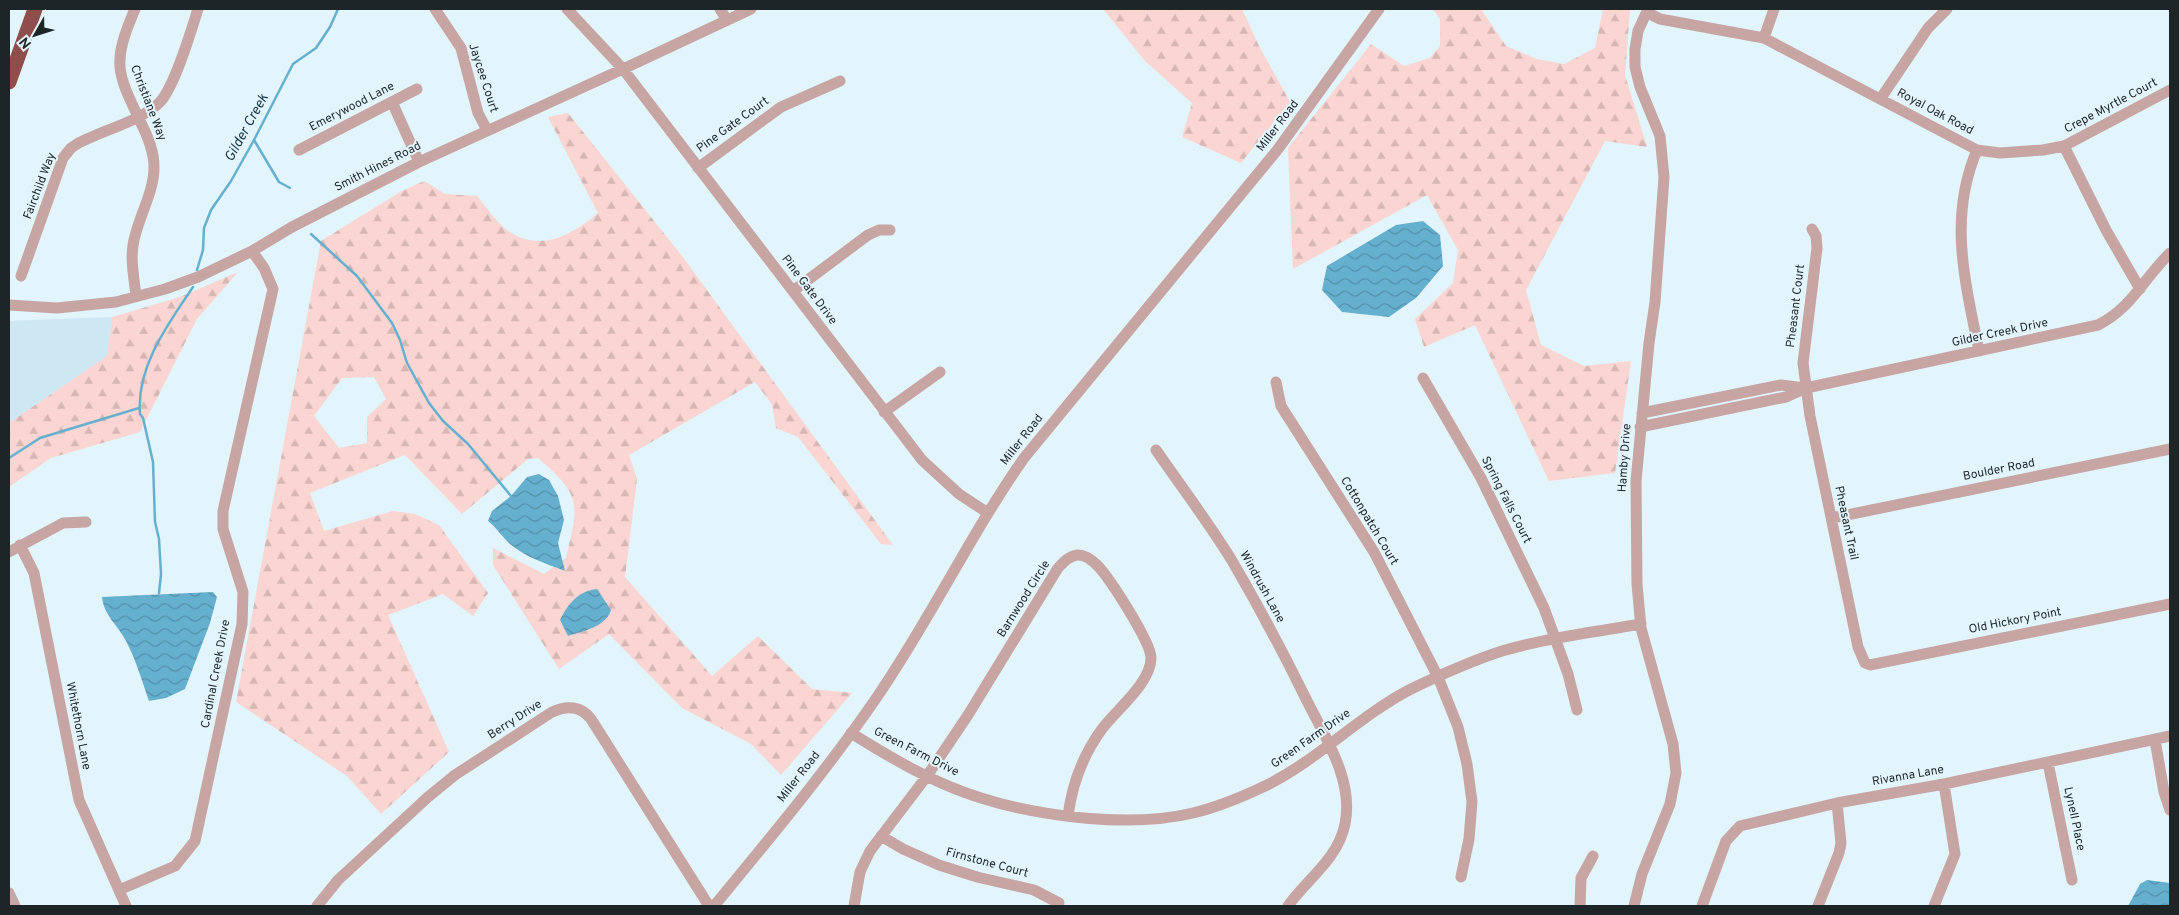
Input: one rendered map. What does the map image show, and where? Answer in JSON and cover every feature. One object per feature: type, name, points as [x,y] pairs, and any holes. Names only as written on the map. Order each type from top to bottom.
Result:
[{"type":"highway","points":[[9,82],[35,9]]},
{"type":"street","name":"Christiane Way","points":[[135,9],[122,39],[119,58],[120,74],[150,142],[154,165],[153,185],[134,237],[131,260],[136,296]]},
{"type":"street","name":"Fairchild Way","points":[[22,276],[63,158],[70,148],[87,138],[138,117],[160,102],[189,39],[198,9]]},
{"type":"street","name":"Jaycee Court","points":[[435,9],[461,48],[478,113],[487,130]]},
{"type":"street","name":"Pine Gate Drive","points":[[567,9],[623,69],[884,412],[933,472],[959,494],[988,513]]},
{"type":"street","points":[[720,9],[727,20]]},
{"type":"street","name":"Smith Hines Road","points":[[9,305],[57,308],[116,302],[165,289],[198,277],[252,252],[299,224],[419,162],[751,9]]},
{"type":"street","name":"Miller Road","points":[[714,906],[851,733],[910,646],[1008,481],[1042,436],[1278,149],[1379,9]]},
{"type":"street","points":[[1764,38],[1774,9]]},
{"type":"street","points":[[1881,98],[1928,28],[1947,9]]},
{"type":"street","name":"Royal Oak Road","points":[[1648,11],[1660,19],[1764,38],[1977,150],[2000,152],[2043,150],[2064,146]]},
{"type":"street","name":"Hamby Drive","points":[[1634,906],[1640,880],[1670,804],[1676,773],[1673,744],[1646,650],[1637,584],[1636,481],[1640,427],[1655,302],[1664,177],[1660,136],[1640,87],[1635,66],[1638,31],[1648,11]]},
{"type":"street","name":"Pine Gate Court","points":[[698,168],[781,107],[840,81]]},
{"type":"street","name":"Emerywood Lane","points":[[299,150],[418,89]]},
{"type":"street","name":"Crepe Myrtle Court","points":[[2064,146],[2170,90]]},
{"type":"street","points":[[392,102],[419,162]]},
{"type":"street","points":[[2064,146],[2106,230],[2140,289]]},
{"type":"street","points":[[1977,150],[1969,168],[1960,238],[1962,262],[1978,351]]},
{"type":"street","name":"Pheasant Court","points":[[1806,388],[1803,363],[1817,248],[1816,236],[1812,229]]},
{"type":"street","points":[[793,291],[868,235],[879,230],[890,230]]},
{"type":"street","name":"Cardinal Creek Drive","points":[[119,890],[175,866],[196,841],[242,624],[242,592],[223,530],[223,511],[273,289],[264,268],[252,252]]},
{"type":"street","name":"Gilder Creek Drive","points":[[1640,427],[1786,397],[1806,388],[2098,325],[2122,310],[2170,253]]},
{"type":"street","points":[[884,412],[940,372]]},
{"type":"street","name":"Spring Falls Court","points":[[1422,378],[1481,478],[1544,608],[1556,639],[1577,710]]},
{"type":"street","name":"Cottonpatch Court","points":[[1276,382],[1281,406],[1374,552],[1438,677],[1458,727],[1472,802],[1469,839],[1461,877]]},
{"type":"street","name":"Gilder Creek Drive","points":[[1642,413],[1781,385],[1806,388]]},
{"type":"street","name":"Pheasant Trail","points":[[1806,388],[1810,416],[1858,647],[1865,663]]},
{"type":"street","name":"Boulder Road","points":[[1832,518],[2170,449]]},
{"type":"street","name":"Windrush Lane","points":[[1156,450],[1230,559],[1286,658],[1329,746],[1345,788],[1347,807],[1341,838],[1333,854],[1288,906]]},
{"type":"street","points":[[9,552],[63,524],[86,522]]},
{"type":"street","name":"Whitethorn Lane","points":[[20,545],[34,574],[79,800],[126,906]]},
{"type":"street","name":"Barnwood Circle","points":[[927,776],[968,715],[1058,568],[1067,558],[1076,554],[1086,556],[1102,571],[1142,634],[1151,657],[1148,670],[1138,687],[1103,728],[1081,764],[1068,816]]},
{"type":"street","name":"Old Hickory Point","points":[[1865,663],[1870,664],[2170,604]]},
{"type":"street","name":"Green Farm Drive","points":[[851,733],[884,754],[927,776],[979,798],[1019,808],[1068,816],[1137,820],[1191,813],[1232,801],[1266,786],[1299,767],[1382,706],[1438,677],[1501,652],[1556,639],[1641,624]]},
{"type":"street","name":"Berry Drive","points":[[318,906],[338,880],[442,786],[485,755],[552,712],[564,708],[580,709],[591,719],[710,906]]},
{"type":"street","name":"Rivanna Lane","points":[[1702,906],[1726,841],[1740,826],[1837,803],[1944,784],[2170,736]]},
{"type":"street","points":[[2155,740],[2164,792],[2170,810]]},
{"type":"street","name":"Lynell Place","points":[[2048,762],[2072,880]]},
{"type":"street","points":[[854,906],[860,872],[870,851],[927,776]]},
{"type":"street","points":[[1934,906],[1955,854],[1944,784]]},
{"type":"street","points":[[1818,906],[1840,848],[1841,831],[1837,803]]},
{"type":"street","name":"Firnstone Court","points":[[881,836],[903,849],[939,865],[978,877],[1034,890],[1059,903]]},
{"type":"street","points":[[1580,906],[1581,878],[1593,856]]},
{"type":"street","points":[[9,893],[15,906]]},
{"type":"shaded area","points":[[112,317],[107,356],[9,423],[9,321]]},
{"type":"green space","points":[[1103,9],[1242,9],[1258,44],[1290,102],[1241,163],[1182,137],[1192,103],[1145,61]]},
{"type":"green space","points":[[1433,9],[1481,9],[1506,46],[1537,59],[1564,64],[1595,48],[1603,9],[1630,9],[1625,75],[1647,147],[1605,141],[1526,290],[1541,345],[1584,366],[1631,361],[1615,473],[1549,481],[1475,325],[1424,347],[1415,319],[1453,283],[1458,250],[1427,195],[1293,269],[1288,148],[1371,44],[1404,66],[1430,58],[1440,46],[1440,19]]},
{"type":"green space","points":[[568,113],[682,256],[893,545],[881,544],[798,437],[776,428],[772,404],[755,382],[629,455],[637,479],[625,577],[712,676],[758,636],[812,689],[852,693],[781,775],[751,744],[682,708],[609,634],[559,669],[493,565],[493,548],[544,574],[566,558],[573,525],[573,502],[570,492],[563,482],[538,458],[528,459],[462,514],[405,455],[310,493],[324,531],[393,511],[415,514],[439,525],[488,593],[473,616],[443,594],[388,615],[449,752],[381,814],[347,776],[236,702],[321,241],[400,192],[424,181],[445,194],[477,196],[504,228],[532,241],[556,238],[578,228],[598,213],[548,117]],"holes":[[[374,377],[386,399],[367,417],[367,443],[339,448],[314,416],[342,378]]]},
{"type":"green space","points":[[238,272],[197,319],[140,432],[51,458],[9,487],[9,423],[107,356],[112,317],[180,297]]},
{"type":"water","points":[[1423,221],[1440,235],[1443,266],[1416,298],[1389,317],[1342,312],[1322,290],[1327,266],[1396,225]]},
{"type":"water","points":[[539,474],[549,480],[558,496],[564,520],[558,543],[565,571],[522,553],[507,541],[488,521],[492,511],[511,496],[527,477]]},
{"type":"water","points":[[597,589],[611,610],[608,616],[593,628],[568,636],[560,620],[563,614],[579,595]]},
{"type":"water","points":[[213,592],[217,597],[210,623],[185,689],[166,698],[149,701],[130,648],[105,610],[102,597]]},
{"type":"water","points":[[2147,880],[2170,883],[2170,906],[2128,906],[2140,884]]},
{"type":"waterway","name":"Gilder Creek","points":[[197,270],[203,250],[204,228],[211,210],[231,181],[293,64],[316,48],[330,27],[338,9]]},
{"type":"waterway","points":[[254,140],[279,182],[290,188]]},
{"type":"waterway","points":[[311,234],[357,276],[392,323],[400,340],[407,363],[429,403],[443,421],[468,444],[511,496]]},
{"type":"waterway","points":[[159,593],[161,574],[159,539],[155,522],[153,462],[143,418],[140,414],[140,397],[148,363],[164,331],[193,287]]},
{"type":"waterway","name":"Gilder Creek","points":[[9,458],[40,438],[139,408]]}]
